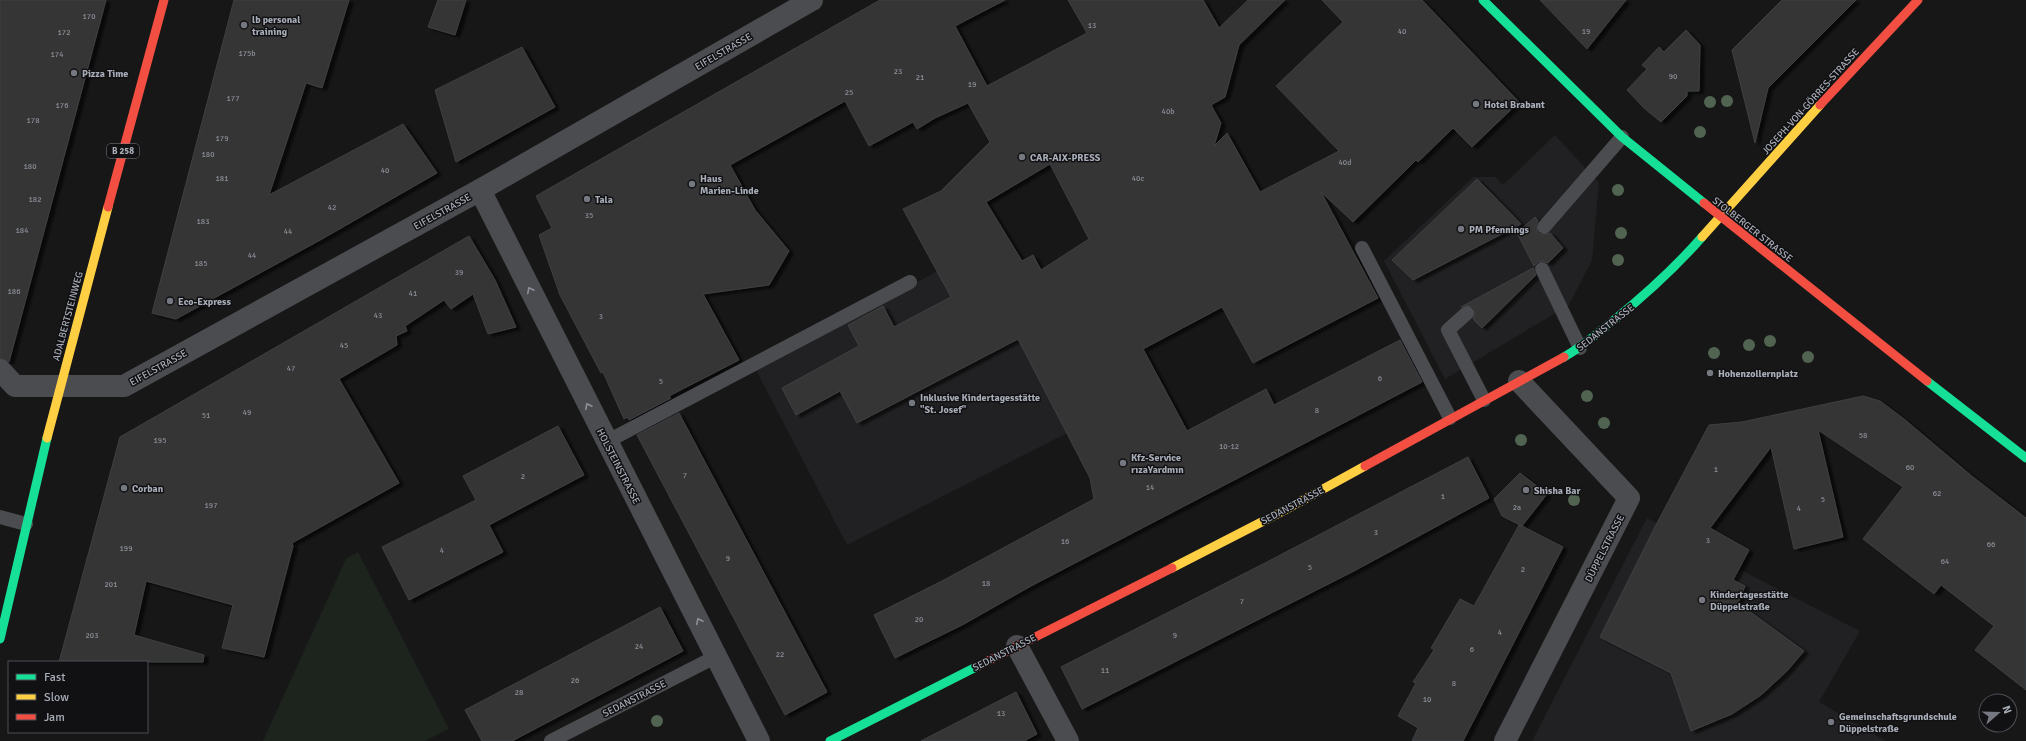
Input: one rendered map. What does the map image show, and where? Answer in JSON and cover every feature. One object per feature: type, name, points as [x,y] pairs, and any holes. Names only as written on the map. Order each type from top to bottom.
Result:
[{"type":"main road","name":"ADALBERTSTEINWEG","points":[[0,639],[26,524],[60,387],[164,0]]},
{"type":"main road","name":"STOLBERGER STRASSE","points":[[1483,0],[1622,138],[1903,363],[2026,458]]},
{"type":"main road","name":"JOSEPH-VON-GÖRRES-STRASSE","points":[[1720,218],[1789,139],[1918,0]]},
{"type":"main road","name":"SEDANSTRASSE","points":[[830,741],[1285,510],[1450,418],[1580,348],[1665,277],[1720,218]]},
{"type":"street","name":"EIFELSTRASSE","points":[[0,370],[14,386],[124,386],[480,190],[812,0]]},
{"type":"street","name":"HOLSTEINSTRASSE","points":[[480,190],[606,442],[760,741]]},
{"type":"street","name":"DÜPPELSTRASSE","points":[[1505,741],[1629,498],[1519,381]]},
{"type":"street","points":[[1018,646],[1068,741]]},
{"type":"lane","points":[[1544,227],[1622,138]]},
{"type":"lane","points":[[1362,248],[1450,418]]},
{"type":"lane","points":[[1542,269],[1580,348]]},
{"type":"lane","points":[[606,442],[910,282]]},
{"type":"lane","points":[[1467,313],[1448,330],[1484,400]]},
{"type":"lane","points":[[0,517],[26,524]]},
{"type":"lane","name":"SEDANSTRASSE","points":[[551,741],[716,656]]},
{"type":"shaded area","points":[[1555,135],[1599,183],[1592,260],[1569,305],[1445,379],[1384,261],[1473,177],[1495,177],[1503,185]]},
{"type":"shaded area","name":"Inklusive Kindertagesstätte \"St. Josef\"","points":[[949,265],[988,278],[1067,433],[847,545],[755,368]]},
{"type":"shaded area","name":"Kindertagesstätte Düppelstraße","points":[[1647,518],[1739,569],[1860,631],[1819,702],[1886,741],[1532,741]]},
{"type":"shaded area","points":[[358,552],[449,729],[425,741],[263,741],[346,559]]},
{"type":"building","points":[[0,0],[106,0],[9,362],[0,358]]},
{"type":"building","points":[[234,0],[349,0],[322,88],[306,83],[269,195],[403,124],[437,173],[322,239],[176,319],[152,313]]},
{"type":"building","points":[[438,0],[466,0],[455,35],[428,27]]},
{"type":"building","points":[[880,0],[1005,0],[955,26],[987,86],[1087,33],[1068,0],[1203,0],[1219,28],[1248,0],[1285,0],[1239,45],[1225,97],[1211,105],[1221,123],[1214,146],[1227,133],[1260,192],[1339,151],[1276,86],[1343,22],[1322,0],[1422,0],[1519,102],[1472,147],[1453,128],[1418,162],[1416,160],[1353,222],[1321,192],[1378,298],[1253,363],[1222,307],[1143,349],[1187,431],[1266,389],[1274,405],[1400,340],[1422,382],[1031,586],[964,624],[895,658],[874,615],[942,581],[1094,499],[1090,478],[1018,339],[857,423],[840,391],[796,415],[782,388],[859,346],[848,325],[883,306],[894,327],[951,297],[903,209],[941,191],[990,142],[968,103],[935,118],[917,129],[913,122],[869,146],[845,101],[730,165],[755,210],[789,251],[769,285],[703,294],[739,360],[669,396],[671,398],[629,420],[627,417],[624,419],[603,372],[601,373],[560,295],[539,235],[552,228],[536,196]],"holes":[[[1050,164],[1089,239],[1041,270],[1033,255],[1022,261],[986,202]]]},
{"type":"building","points":[[1540,0],[1626,0],[1587,49]]},
{"type":"building","points":[[1782,0],[1856,0],[1768,88],[1755,143],[1732,50]]},
{"type":"building","points":[[1686,30],[1700,45],[1699,91],[1687,91],[1687,96],[1661,122],[1645,109],[1627,90],[1647,69],[1642,65],[1659,47],[1664,52]]},
{"type":"building","points":[[522,47],[555,107],[456,162],[435,90]]},
{"type":"building","name":"PM Pfennings","points":[[1477,179],[1521,224],[1413,280],[1392,260]]},
{"type":"building","points":[[1535,217],[1538,221],[1536,226],[1538,233],[1543,235],[1550,233],[1563,248],[1548,263],[1542,261],[1538,262],[1534,266],[1517,233]]},
{"type":"building","points":[[469,236],[495,280],[516,327],[488,334],[473,294],[451,309],[444,300],[405,326],[407,331],[396,336],[397,345],[339,379],[399,483],[292,543],[293,546],[264,657],[222,648],[233,605],[146,581],[134,635],[204,655],[203,662],[59,661],[120,437]]},
{"type":"building","points":[[1533,268],[1536,275],[1482,328],[1473,319],[1475,312],[1473,307],[1466,305],[1461,307]]},
{"type":"building","points":[[1863,396],[1880,401],[2026,518],[2026,690],[1975,650],[1994,626],[1941,585],[1934,594],[1863,539],[1903,487],[1818,430],[1843,537],[1794,549],[1771,447],[1710,528],[1749,550],[1733,580],[1745,586],[1738,603],[1804,651],[1787,671],[1761,695],[1732,714],[1691,731],[1671,673],[1600,637],[1657,523],[1709,425],[1742,422]]},
{"type":"building","points":[[679,413],[827,692],[785,715],[637,435]]},
{"type":"building","points":[[558,426],[584,475],[489,525],[503,552],[409,600],[382,547],[476,500],[463,476]]},
{"type":"building","points":[[1468,457],[1489,498],[1354,571],[1082,709],[1061,667]]},
{"type":"building","points":[[1520,473],[1547,494],[1522,526],[1502,516],[1494,499]]},
{"type":"building","points":[[1519,525],[1563,547],[1463,741],[1412,741],[1418,728],[1398,716],[1416,683],[1413,682],[1434,650],[1431,648],[1460,599],[1474,606]]},
{"type":"building","points":[[660,607],[683,651],[512,741],[482,741],[465,710]]},
{"type":"building","points":[[1016,692],[1037,734],[1024,741],[921,741]]},
{"type":"traffic: fast","points":[[1483,0],[1622,137],[1704,203]]},
{"type":"traffic: fast","points":[[1564,357],[1589,340],[1637,301],[1702,237]]},
{"type":"traffic: fast","points":[[1927,381],[2026,458]]},
{"type":"traffic: fast","points":[[0,639],[47,438]]},
{"type":"traffic: fast","points":[[830,741],[978,666]]},
{"type":"traffic: slow","points":[[1702,237],[1820,105]]},
{"type":"traffic: slow","points":[[47,438],[108,207]]},
{"type":"traffic: slow","points":[[1172,568],[1285,510],[1365,466]]},
{"type":"traffic: jam","points":[[108,207],[164,0]]},
{"type":"traffic: jam","points":[[1820,105],[1918,0]]},
{"type":"traffic: jam","points":[[1704,203],[1927,381]]},
{"type":"traffic: jam","points":[[1365,466],[1564,357]]},
{"type":"traffic: jam","points":[[978,666],[1172,568]]},
{"type":"place","name":"lb personal training","points":[[244,25]]},
{"type":"place","name":"Pizza Time","points":[[74,73]]},
{"type":"place","name":"Hotel Brabant","points":[[1476,104]]},
{"type":"place","name":"CAR-AIX-PRESS","points":[[1022,157]]},
{"type":"place","name":"Haus Marien-Linde","points":[[692,184]]},
{"type":"place","name":"Tala","points":[[587,199]]},
{"type":"place","name":"PM Pfennings","points":[[1461,229]]},
{"type":"place","name":"Eco-Express","points":[[170,301]]},
{"type":"place","name":"Hohenzollernplatz","points":[[1710,373]]},
{"type":"place","name":"Inklusive Kindertagesstätte \"St. Josef\"","points":[[912,403]]},
{"type":"place","name":"Kfz-Service rızaYardmın","points":[[1123,463]]},
{"type":"place","name":"Corban","points":[[124,488]]},
{"type":"place","name":"Shisha Bar","points":[[1526,490]]},
{"type":"place","name":"Kindertagesstätte Düppelstraße","points":[[1702,600]]},
{"type":"place","name":"Gemeinschaftsgrundschule Düppelstraße","points":[[1831,722]]}]
